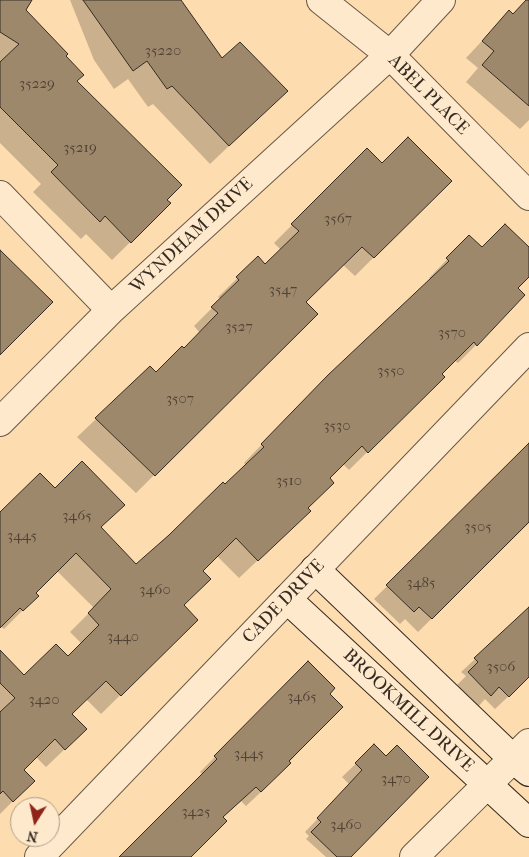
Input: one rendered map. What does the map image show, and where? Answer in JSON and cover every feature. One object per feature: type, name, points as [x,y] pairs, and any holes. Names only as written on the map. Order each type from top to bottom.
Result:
[{"type":"street","name":"ABEL PLACE","points":[[321,0],[390,55],[529,196]]},
{"type":"street","name":"WYNDHAM DRIVE","points":[[0,422],[111,310],[390,55],[441,0]]},
{"type":"street","points":[[0,195],[111,310]]},
{"type":"street","name":"CADE DRIVE","points":[[39,857],[529,347]]},
{"type":"street","name":"BROOKMILL DRIVE","points":[[315,569],[524,758]]},
{"type":"street","name":"BROOKMILL DRIVE","points":[[287,599],[529,823]]},
{"type":"street","points":[[414,857],[487,785],[524,758]]},
{"type":"building","points":[[0,0],[32,0],[26,10],[68,54],[66,56],[84,75],[77,81],[182,185],[167,200],[171,203],[131,243],[105,216],[100,222],[51,172],[58,165],[0,107],[0,62],[19,44],[0,32]]},
{"type":"building","points":[[83,0],[181,0],[222,58],[240,42],[288,91],[229,146],[172,86],[167,89],[147,61],[133,71]]},
{"type":"building","points":[[526,0],[529,0],[529,106],[482,65],[494,51],[482,41],[509,10],[513,14]]},
{"type":"building","points":[[408,137],[452,181],[374,258],[362,247],[306,302],[318,314],[155,476],[95,418],[150,366],[156,372],[182,346],[184,348],[218,313],[211,307],[239,280],[236,277],[258,256],[265,264],[299,231],[291,224],[367,148],[382,163]]},
{"type":"building","points":[[505,224],[529,247],[529,277],[518,288],[525,295],[477,346],[474,342],[442,374],[445,377],[368,453],[362,446],[330,478],[334,483],[308,508],[311,511],[258,561],[236,538],[203,571],[211,579],[184,605],[198,620],[121,696],[106,681],[72,714],[87,729],[65,750],[55,739],[24,770],[35,781],[18,797],[10,797],[10,799],[3,791],[0,794],[0,712],[15,698],[0,683],[0,650],[24,675],[56,644],[68,656],[99,625],[88,613],[111,589],[76,553],[36,593],[39,596],[23,611],[20,608],[0,628],[0,512],[40,473],[55,488],[82,461],[125,505],[101,527],[136,564],[169,535],[223,482],[225,484],[264,447],[261,444],[328,375],[449,261],[446,258],[469,235],[482,247]]},
{"type":"building","points":[[0,250],[53,302],[0,355]]},
{"type":"building","points":[[529,443],[529,522],[432,619],[419,607],[414,612],[386,585]]},
{"type":"building","points":[[529,607],[529,677],[509,697],[499,687],[491,696],[468,672],[478,662],[474,658]]},
{"type":"building","points":[[308,661],[335,688],[330,694],[343,707],[289,761],[291,763],[261,792],[256,787],[223,817],[227,821],[191,857],[119,857],[217,759],[214,756]]},
{"type":"building","points":[[374,744],[386,756],[397,745],[429,777],[351,857],[337,857],[311,832],[321,822],[317,818],[362,770],[355,763]]}]
